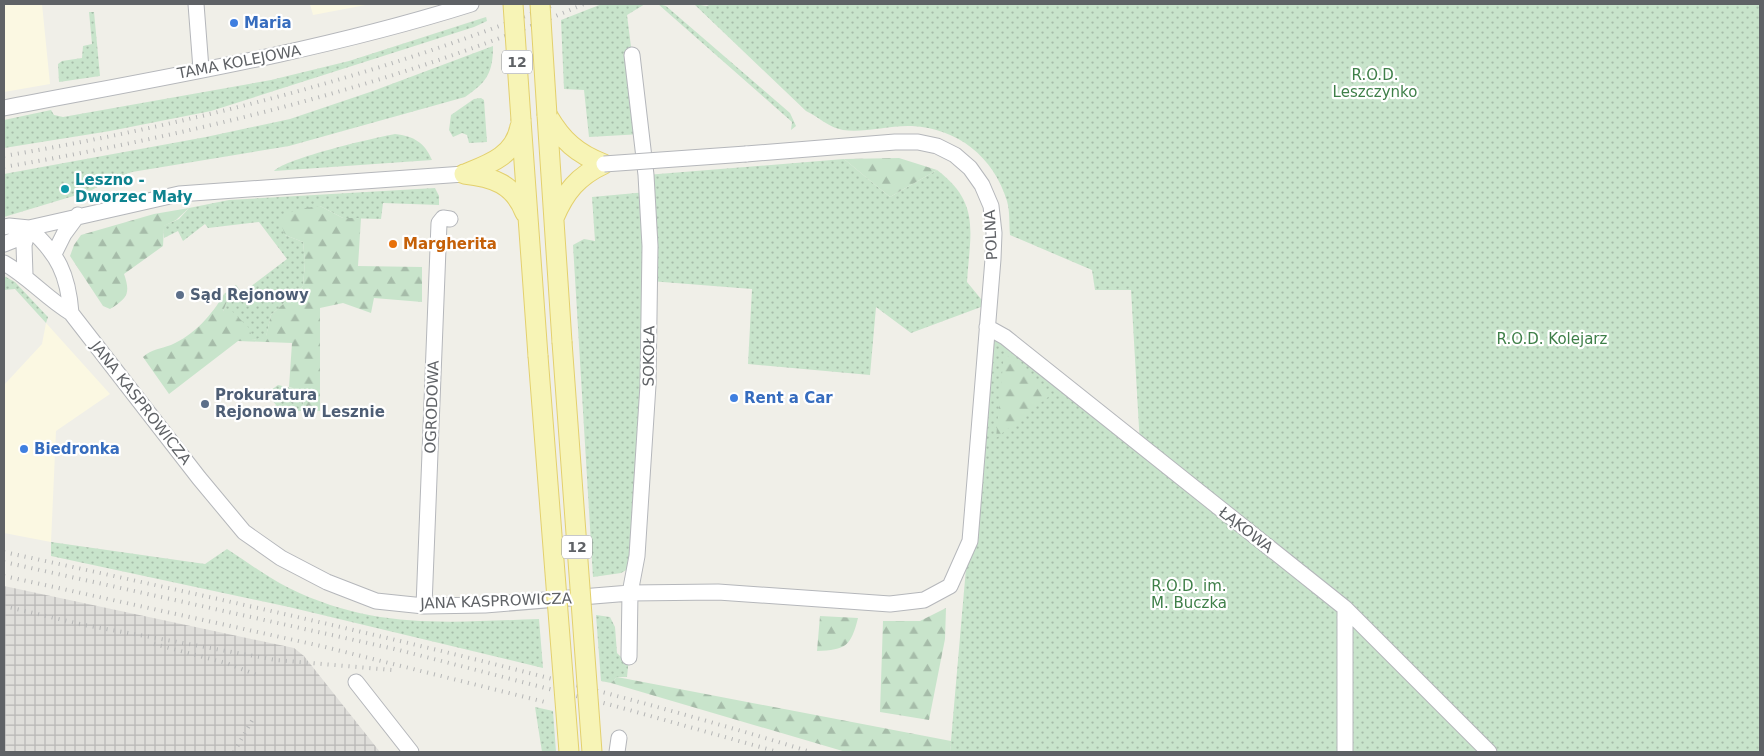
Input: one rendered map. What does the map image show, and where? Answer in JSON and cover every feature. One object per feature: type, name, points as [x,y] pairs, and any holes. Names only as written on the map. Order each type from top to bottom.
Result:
[{"type":"main road","name":"12","points":[[513,4],[569,752]]},
{"type":"main road","name":"12","points":[[540,4],[592,752]]},
{"type":"main road","points":[[547,115],[563,139],[575,151],[604,164]]},
{"type":"main road","points":[[464,174],[490,164],[508,152],[519,132],[521,120]]},
{"type":"main road","points":[[554,219],[562,199],[573,184],[604,164]]},
{"type":"main road","points":[[464,174],[485,176],[503,183],[519,199],[528,221]]},
{"type":"street","points":[[196,4],[201,70]]},
{"type":"street","name":"TAMA KOLEJOWA","points":[[4,108],[309,48],[392,28],[471,4]]},
{"type":"street","name":"SOKOŁA","points":[[630,657],[630,593],[636,556],[648,385],[650,246],[646,175],[632,55]]},
{"type":"street","name":"POLNA","points":[[604,164],[918,142],[937,146],[954,155],[970,168],[982,185],[991,206],[994,259],[970,541],[950,586]]},
{"type":"street","points":[[4,227],[30,228],[78,215],[179,194],[464,174]]},
{"type":"street","points":[[54,254],[64,234],[78,215]]},
{"type":"street","name":"OGRODOWA","points":[[424,606],[439,223],[443,218],[450,218]]},
{"type":"street","points":[[4,244],[14,240],[30,228]]},
{"type":"street","points":[[30,228],[54,254],[69,287],[71,313]]},
{"type":"street","points":[[25,275],[24,245],[30,228]]},
{"type":"street","name":"JANA KASPROWICZA","points":[[4,263],[25,275],[51,301],[71,313],[199,478],[244,532],[281,558],[327,582],[376,601],[424,606],[485,605],[630,593],[718,592],[890,604],[924,600],[950,586]]},
{"type":"street","name":"ŁĄKOWA","points":[[988,327],[1005,337],[1345,608],[1488,752]]},
{"type":"street","points":[[1345,608],[1345,752]]},
{"type":"street","points":[[356,682],[411,752]]},
{"type":"shaded area","points":[[4,4],[42,4],[50,84],[4,92]]},
{"type":"shaded area","points":[[310,4],[371,4],[313,15]]},
{"type":"shaded area","points":[[46,323],[110,394],[56,431],[51,542],[4,533],[4,385],[42,344]]},
{"type":"shaded area","points":[[4,586],[294,648],[304,656],[380,752],[4,752]]},
{"type":"green space","points":[[602,4],[645,4],[627,15],[642,134],[589,137],[584,90],[564,89],[561,20]]},
{"type":"green space","points":[[658,4],[666,6],[790,113],[796,126],[791,130],[792,122]]},
{"type":"green space","points":[[694,4],[707,6],[711,4],[1760,4],[1760,752],[950,752],[987,327],[1140,445],[1131,290],[1095,290],[1092,270],[1010,235],[1008,205],[1001,185],[983,158],[972,148],[944,132],[928,128],[912,126],[851,131],[833,127],[806,111]]},
{"type":"green space","points":[[89,12],[94,12],[100,76],[59,82],[58,64],[62,61],[82,58],[83,46],[92,44]]},
{"type":"green space","points":[[486,17],[487,21],[474,27],[211,111],[110,131],[4,148],[4,120],[51,110],[54,115],[63,117],[271,80],[349,61]]},
{"type":"green space","points":[[493,46],[492,63],[487,76],[479,86],[465,97],[289,146],[132,172],[110,180],[90,191],[4,217],[4,174],[206,137],[290,119],[373,91]]},
{"type":"green space","points":[[481,98],[484,100],[487,142],[469,143],[467,135],[462,133],[453,137],[449,130],[451,115],[474,99]]},
{"type":"green space","points":[[395,134],[418,141],[426,149],[432,160],[274,171],[295,160],[350,144]]},
{"type":"green space","points":[[899,158],[937,170],[890,197],[844,159]]},
{"type":"green space","points":[[844,159],[890,197],[937,170],[951,182],[967,207],[970,220],[967,282],[981,299],[989,304],[911,333],[876,307],[870,375],[748,364],[752,289],[650,281],[630,568],[621,573],[593,577],[573,245],[584,239],[595,241],[592,197],[647,192],[646,175]]},
{"type":"green space","points":[[435,188],[439,196],[439,205],[383,203],[381,219],[343,218],[320,206],[285,235],[303,242],[305,262],[303,286],[271,315],[266,337],[253,340],[223,312],[228,298],[224,294],[236,285],[242,293],[287,259],[259,222],[208,228],[205,224],[183,241],[178,231],[164,238],[163,226],[179,219],[189,208],[229,200]]},
{"type":"green space","points":[[320,206],[343,218],[361,218],[358,266],[422,267],[422,302],[374,298],[371,313],[343,303],[320,308],[320,411],[305,411],[300,390],[289,387],[292,343],[238,341],[169,394],[143,357],[146,354],[179,341],[195,330],[208,317],[224,294],[228,298],[223,312],[232,311],[249,328],[253,340],[266,336],[271,315],[303,286],[305,262],[303,242],[285,235],[279,218],[298,209]]},
{"type":"green space","points":[[189,208],[176,220],[164,226],[163,246],[124,274],[127,291],[124,298],[110,309],[103,306],[70,256],[74,245],[81,235],[154,214]]},
{"type":"green space","points":[[4,276],[15,282],[48,317],[46,323],[15,289],[4,290]]},
{"type":"green space","points":[[1004,353],[1052,394],[996,438]]},
{"type":"green space","points":[[278,385],[300,390],[305,411],[268,411],[276,405],[267,393]]},
{"type":"green space","points":[[51,542],[205,564],[227,549],[289,588],[320,602],[381,617],[442,622],[539,619],[543,668],[289,607],[51,556]]},
{"type":"green space","points":[[946,608],[945,639],[929,720],[880,712],[883,621],[920,621]]},
{"type":"green space","points":[[596,615],[610,617],[615,627],[617,653],[622,658],[629,657],[627,677],[617,677],[611,683],[601,681]]},
{"type":"green space","points":[[820,616],[858,618],[853,635],[846,645],[841,648],[817,651]]},
{"type":"green space","points":[[617,677],[951,741],[950,752],[846,752],[611,683]]},
{"type":"green space","points":[[535,707],[553,711],[556,752],[542,752]]},
{"type":"railway","points":[[4,156],[145,129],[284,95],[421,54],[556,4]]},
{"type":"railway","points":[[4,167],[78,154],[226,122],[299,103],[443,58],[514,33],[584,4]]},
{"type":"railway","points":[[4,552],[410,643],[511,668],[611,694],[811,752]]},
{"type":"railway","points":[[4,562],[399,650],[615,706],[778,752]]},
{"type":"railway","points":[[4,576],[321,646],[545,702]]},
{"type":"railway","points":[[4,606],[84,625]]},
{"type":"railway","points":[[79,624],[276,660],[392,670]]},
{"type":"railway","points":[[154,644],[226,663],[260,676]]},
{"type":"railway","points":[[234,752],[253,719]]},
{"type":"place","name":"Maria","points":[[234,23]]},
{"type":"place","name":"Leszno - Dworzec Mały","points":[[65,189]]},
{"type":"place","name":"Margherita","points":[[393,244]]},
{"type":"place","name":"Sąd Rejonowy","points":[[180,295]]},
{"type":"place","name":"Rent a Car","points":[[734,398]]},
{"type":"place","name":"Prokuratura Rejonowa w Lesznie","points":[[205,404]]},
{"type":"place","name":"Biedronka","points":[[24,449]]},
{"type":"park label","name":"R.O.D. Leszczynko","points":[[1375,84]]},
{"type":"park label","name":"R.O.D. Kolejarz","points":[[1552,339]]},
{"type":"park label","name":"R.O.D. im. M. Buczka","points":[[1189,594]]}]
